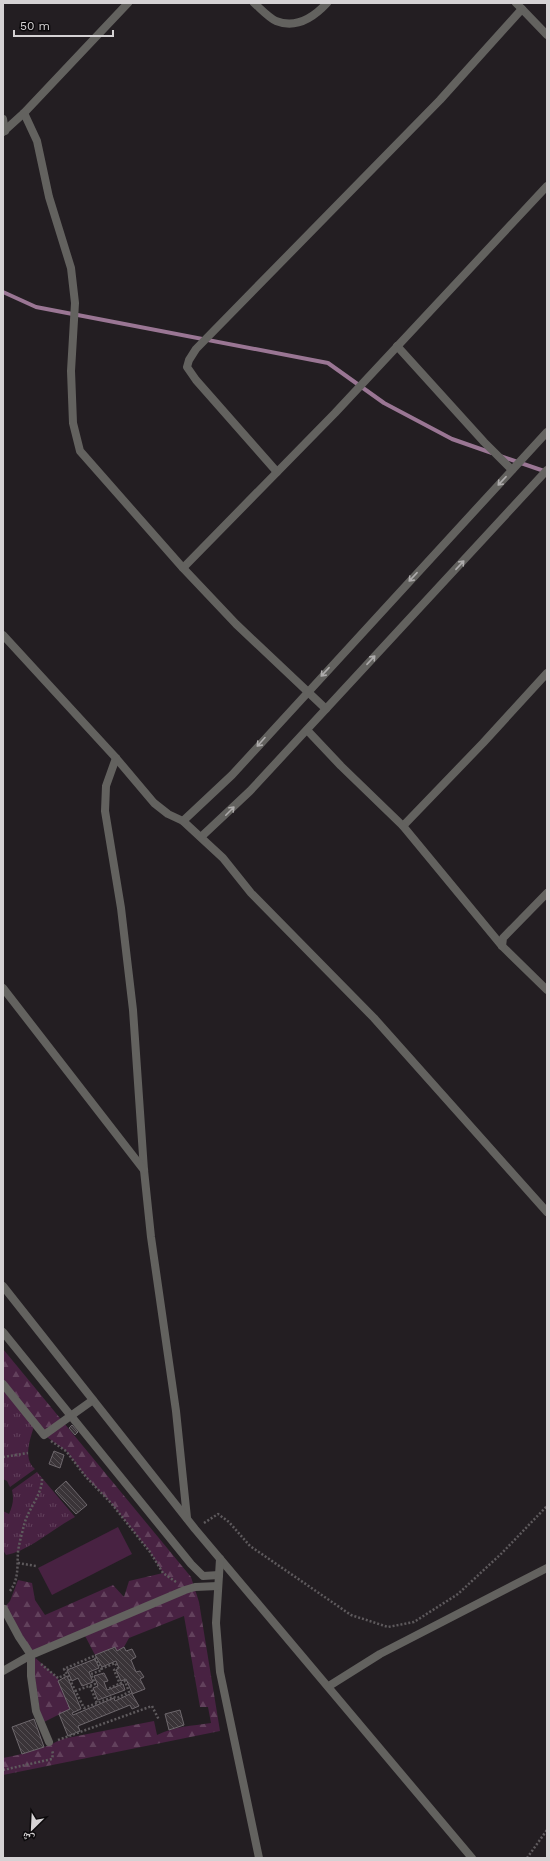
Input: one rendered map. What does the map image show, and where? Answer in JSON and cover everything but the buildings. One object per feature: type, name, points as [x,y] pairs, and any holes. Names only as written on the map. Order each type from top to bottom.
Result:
[{"type":"street","points":[[4,131],[24,113],[128,3]]},
{"type":"street","points":[[254,3],[276,20],[291,24],[306,20],[327,3]]},
{"type":"street","points":[[516,3],[547,36]]},
{"type":"street","points":[[277,472],[196,380],[187,368],[189,360],[196,349],[440,100],[522,9]]},
{"type":"street","points":[[24,113],[37,141],[49,197],[71,268],[75,303],[71,371],[72,403],[76,442],[80,451],[183,568],[236,624],[326,709]]},
{"type":"street","points":[[3,119],[4,131]]},
{"type":"street","points":[[183,568],[475,265],[547,186]]},
{"type":"street","points":[[397,346],[484,442],[512,470]]},
{"type":"street","points":[[184,821],[232,775],[547,432]]},
{"type":"street","points":[[201,837],[250,791],[547,470]]},
{"type":"street","points":[[3,635],[116,758],[154,803],[168,814],[184,821],[223,858],[251,893],[374,1018],[546,1207]]},
{"type":"street","points":[[403,826],[483,743],[547,672]]},
{"type":"street","points":[[307,730],[341,766],[403,826],[502,946],[547,990]]},
{"type":"street","points":[[116,758],[106,786],[105,811],[121,908],[131,995],[144,1170],[151,1237],[176,1411],[186,1518]]},
{"type":"street","points":[[502,946],[503,938],[507,933],[547,893]]},
{"type":"street","points":[[3,988],[144,1170]]},
{"type":"street","points":[[3,1286],[195,1529],[472,1858]]},
{"type":"street","points":[[3,1332],[191,1564],[204,1576],[219,1575]]},
{"type":"street","points":[[3,1384],[44,1435],[93,1400]]},
{"type":"street","points":[[220,1559],[216,1623],[220,1672],[259,1858]]},
{"type":"street","points":[[328,1686],[380,1654],[547,1568]]},
{"type":"street","points":[[3,1671],[31,1655],[179,1592],[194,1587],[218,1586]]},
{"type":"street","points":[[4,1609],[19,1637],[31,1655],[30,1676],[36,1710],[49,1742]]},
{"type":"path","points":[[44,1435],[66,1451],[86,1477],[111,1503],[150,1552],[163,1573],[177,1584],[179,1592]]},
{"type":"path","points":[[3,1457],[28,1454]]},
{"type":"path","points":[[10,1591],[14,1586],[18,1573],[18,1552],[28,1513],[42,1487],[42,1479]]},
{"type":"path","points":[[195,1529],[218,1514],[229,1522],[250,1546],[352,1615],[388,1627],[414,1622],[458,1594],[502,1553],[547,1506]]},
{"type":"path","points":[[18,1563],[36,1566]]},
{"type":"path","points":[[31,1655],[58,1678],[67,1674]]},
{"type":"path","points":[[101,1669],[94,1656],[64,1669],[84,1708],[113,1697],[117,1698],[129,1692],[125,1682],[108,1689]]},
{"type":"path","points":[[75,1691],[95,1684],[91,1674],[115,1663],[118,1668],[114,1670],[120,1684]]},
{"type":"path","points":[[90,1686],[97,1703]]},
{"type":"path","points":[[49,1742],[62,1739],[152,1706],[159,1720]]},
{"type":"path","points":[[3,1770],[52,1759]]},
{"type":"path","points":[[527,1858],[547,1830]]},
{"type":"green space","points":[[3,1349],[191,1577],[199,1602],[220,1731],[3,1775],[3,1758],[33,1751],[62,1739],[154,1721],[157,1735],[177,1728],[211,1723],[208,1707],[200,1707],[184,1616],[129,1638],[124,1647],[117,1651],[115,1647],[95,1655],[83,1632],[32,1655],[58,1678],[70,1709],[42,1723],[31,1655],[4,1608],[10,1601],[18,1580],[32,1583],[35,1600],[45,1615],[113,1585],[124,1597],[129,1581],[163,1573],[150,1552],[111,1503],[86,1477],[66,1451],[44,1435],[3,1384]]},
{"type":"green space","points":[[3,1384],[35,1423],[28,1453],[31,1464],[35,1469],[10,1487],[7,1481],[3,1479]]},
{"type":"green space","points":[[37,1472],[75,1517],[24,1549],[6,1555],[3,1550],[3,1511],[9,1514],[13,1502],[12,1490]]},
{"type":"green space","points":[[118,1527],[132,1554],[52,1595],[38,1568]]},
{"type":"waterway","points":[[3,292],[36,307],[328,363],[384,403],[452,439],[492,453]]},
{"type":"waterway","points":[[500,456],[547,472]]}]
